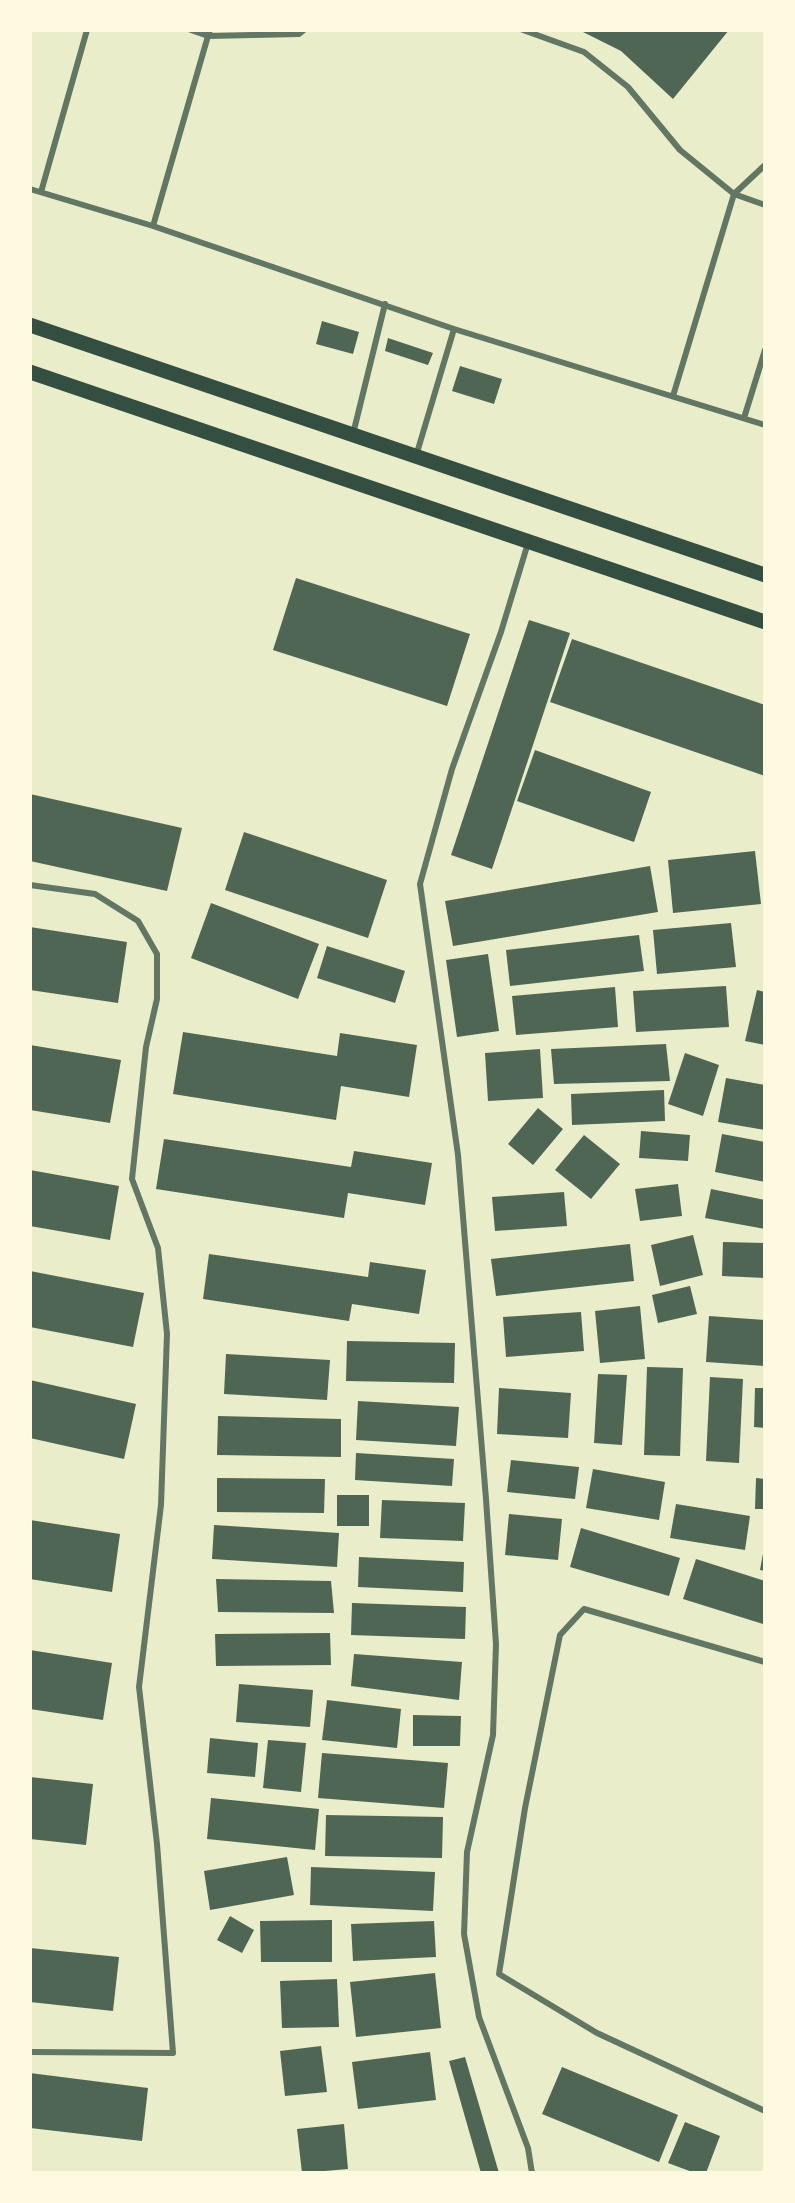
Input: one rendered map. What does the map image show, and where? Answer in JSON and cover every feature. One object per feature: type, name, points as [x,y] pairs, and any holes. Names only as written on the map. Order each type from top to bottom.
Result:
[{"type":"main road","points":[[30,325],[765,575]]},
{"type":"main road","points":[[30,372],[765,622]]},
{"type":"street","points":[[41,192],[87,30]]},
{"type":"street","points":[[191,30],[209,33],[299,34],[304,30]]},
{"type":"street","points":[[523,30],[584,52],[628,87],[681,150],[734,194],[765,205]]},
{"type":"street","points":[[153,226],[209,33]]},
{"type":"street","points":[[673,396],[734,194],[765,165]]},
{"type":"street","points":[[30,189],[153,226],[454,328],[765,425]]},
{"type":"street","points":[[352,435],[385,304]]},
{"type":"street","points":[[416,456],[454,328]]},
{"type":"street","points":[[744,418],[765,350]]},
{"type":"street","points":[[529,542],[501,632],[452,769],[420,884],[458,1155],[496,1644],[493,1735],[467,1852],[464,1934],[479,2017],[528,2148],[532,2173]]},
{"type":"street","points":[[30,885],[95,894],[138,921],[157,954],[157,999],[146,1047],[132,1179],[158,1248],[167,1334],[161,1505],[139,1687],[157,1844],[174,2053],[30,2052]]},
{"type":"street","points":[[765,1662],[584,1609],[560,1635],[525,1809],[499,1974],[597,2033],[765,2111]]},
{"type":"building","points":[[579,30],[729,30],[673,99],[621,51]]},
{"type":"building","points":[[322,321],[359,332],[353,354],[316,344]]},
{"type":"building","points":[[388,338],[433,353],[428,365],[385,351]]},
{"type":"building","points":[[460,366],[502,379],[494,404],[452,391]]},
{"type":"building","points":[[296,578],[470,634],[447,706],[273,650]]},
{"type":"building","points":[[529,620],[570,633],[492,869],[451,855]]},
{"type":"building","points":[[572,639],[765,705],[765,776],[550,702]]},
{"type":"building","points":[[535,750],[651,792],[634,842],[517,801]]},
{"type":"building","points":[[30,794],[182,828],[167,891],[30,861]]},
{"type":"building","points":[[244,832],[387,880],[368,938],[225,890]]},
{"type":"building","points":[[755,851],[761,904],[673,913],[668,860]]},
{"type":"building","points":[[650,866],[658,912],[453,946],[445,901]]},
{"type":"building","points":[[211,903],[319,944],[298,999],[191,958]]},
{"type":"building","points":[[731,923],[736,967],[657,974],[653,930]]},
{"type":"building","points":[[30,927],[127,942],[118,1003],[30,990]]},
{"type":"building","points":[[639,935],[644,971],[510,986],[506,950]]},
{"type":"building","points":[[327,946],[405,971],[395,1003],[317,978]]},
{"type":"building","points":[[488,954],[499,1031],[457,1037],[446,960]]},
{"type":"building","points":[[726,986],[729,1027],[636,1032],[633,991]]},
{"type":"building","points":[[615,987],[618,1027],[516,1035],[512,996]]},
{"type":"building","points":[[757,990],[765,992],[765,1045],[745,1041]]},
{"type":"building","points":[[183,1032],[337,1056],[340,1033],[417,1045],[409,1097],[341,1086],[336,1120],[173,1094]]},
{"type":"building","points":[[666,1044],[670,1081],[554,1084],[551,1049]]},
{"type":"building","points":[[30,1045],[121,1060],[110,1123],[30,1110]]},
{"type":"building","points":[[540,1049],[543,1098],[488,1101],[485,1053]]},
{"type":"building","points":[[685,1053],[719,1065],[703,1116],[668,1104]]},
{"type":"building","points":[[726,1078],[765,1085],[765,1130],[718,1122]]},
{"type":"building","points":[[664,1090],[665,1121],[572,1125],[571,1094]]},
{"type":"building","points":[[538,1108],[563,1129],[533,1165],[508,1144]]},
{"type":"building","points":[[641,1131],[690,1135],[688,1161],[639,1158]]},
{"type":"building","points":[[722,1134],[765,1142],[765,1182],[715,1172]]},
{"type":"building","points":[[584,1135],[620,1164],[591,1199],[555,1170]]},
{"type":"building","points":[[164,1139],[351,1167],[354,1151],[432,1163],[425,1205],[348,1193],[344,1218],[156,1189]]},
{"type":"building","points":[[30,1170],[119,1186],[110,1240],[30,1226]]},
{"type":"building","points":[[678,1184],[682,1216],[640,1221],[635,1189]]},
{"type":"building","points":[[711,1189],[765,1200],[765,1229],[705,1218]]},
{"type":"building","points":[[564,1192],[567,1226],[495,1231],[492,1197]]},
{"type":"building","points":[[693,1235],[703,1275],[660,1286],[651,1245]]},
{"type":"building","points":[[723,1242],[765,1243],[765,1278],[722,1276]]},
{"type":"building","points":[[630,1244],[634,1281],[496,1296],[491,1259]]},
{"type":"building","points":[[209,1254],[368,1277],[370,1262],[426,1270],[419,1314],[352,1304],[349,1321],[203,1299]]},
{"type":"building","points":[[30,1271],[144,1293],[133,1347],[30,1327]]},
{"type":"building","points":[[690,1286],[697,1314],[658,1323],[652,1295]]},
{"type":"building","points":[[640,1306],[645,1359],[600,1363],[595,1311]]},
{"type":"building","points":[[581,1312],[584,1351],[506,1357],[503,1317]]},
{"type":"building","points":[[709,1316],[765,1320],[765,1366],[706,1362]]},
{"type":"building","points":[[347,1341],[455,1343],[454,1383],[346,1381]]},
{"type":"building","points":[[226,1354],[330,1360],[327,1400],[224,1394]]},
{"type":"building","points":[[647,1367],[683,1368],[680,1456],[644,1455]]},
{"type":"building","points":[[598,1374],[627,1375],[622,1445],[594,1443]]},
{"type":"building","points":[[710,1377],[743,1379],[739,1463],[706,1461]]},
{"type":"building","points":[[30,1380],[136,1404],[124,1459],[30,1438]]},
{"type":"building","points":[[499,1388],[571,1393],[568,1438],[497,1434]]},
{"type":"building","points":[[755,1388],[765,1388],[765,1428],[754,1427]]},
{"type":"building","points":[[358,1401],[459,1407],[456,1446],[356,1440]]},
{"type":"building","points":[[218,1416],[341,1419],[341,1457],[217,1455]]},
{"type":"building","points":[[356,1453],[454,1459],[452,1486],[355,1480]]},
{"type":"building","points":[[511,1460],[579,1467],[575,1499],[507,1492]]},
{"type":"building","points":[[593,1469],[665,1482],[659,1520],[586,1508]]},
{"type":"building","points":[[217,1478],[325,1479],[324,1513],[217,1512]]},
{"type":"building","points":[[756,1478],[765,1479],[765,1509],[755,1509]]},
{"type":"building","points":[[337,1495],[369,1495],[369,1526],[337,1526]]},
{"type":"building","points":[[382,1500],[465,1503],[463,1541],[380,1538]]},
{"type":"building","points":[[676,1504],[750,1516],[745,1550],[670,1538]]},
{"type":"building","points":[[509,1514],[562,1519],[558,1560],[505,1555]]},
{"type":"building","points":[[30,1520],[120,1534],[112,1592],[30,1579]]},
{"type":"building","points":[[214,1525],[339,1533],[337,1567],[212,1559]]},
{"type":"building","points":[[581,1528],[680,1558],[669,1596],[570,1567]]},
{"type":"building","points":[[765,1548],[765,1571],[760,1570]]},
{"type":"building","points":[[359,1557],[464,1562],[463,1592],[358,1587]]},
{"type":"building","points":[[696,1559],[765,1581],[763,1624],[683,1599]]},
{"type":"building","points":[[216,1579],[331,1581],[334,1613],[218,1612]]},
{"type":"building","points":[[352,1603],[466,1607],[465,1639],[351,1635]]},
{"type":"building","points":[[330,1633],[331,1665],[216,1666],[215,1634]]},
{"type":"building","points":[[30,1650],[112,1663],[103,1720],[30,1709]]},
{"type":"building","points":[[354,1654],[462,1662],[459,1700],[351,1686]]},
{"type":"building","points":[[239,1684],[313,1690],[310,1727],[236,1722]]},
{"type":"building","points":[[327,1700],[401,1709],[397,1748],[322,1740]]},
{"type":"building","points":[[413,1715],[461,1716],[460,1746],[413,1746]]},
{"type":"building","points":[[210,1738],[258,1743],[255,1777],[207,1773]]},
{"type":"building","points":[[268,1740],[306,1743],[301,1792],[263,1788]]},
{"type":"building","points":[[322,1753],[448,1763],[444,1808],[318,1798]]},
{"type":"building","points":[[30,1777],[93,1784],[86,1845],[30,1839]]},
{"type":"building","points":[[211,1798],[319,1809],[315,1850],[207,1839]]},
{"type":"building","points":[[326,1815],[443,1817],[442,1858],[325,1856]]},
{"type":"building","points":[[287,1857],[294,1895],[210,1910],[204,1871]]},
{"type":"building","points":[[311,1867],[435,1872],[433,1911],[310,1905]]},
{"type":"building","points":[[230,1916],[254,1930],[242,1953],[217,1940]]},
{"type":"building","points":[[332,1920],[332,1962],[261,1962],[260,1921]]},
{"type":"building","points":[[434,1921],[436,1957],[353,1961],[351,1924]]},
{"type":"building","points":[[30,1948],[119,1957],[113,2011],[30,2002]]},
{"type":"building","points":[[435,1973],[441,2028],[356,2037],[350,1982]]},
{"type":"building","points":[[337,1979],[339,2027],[282,2028],[280,1981]]},
{"type":"building","points":[[321,2046],[327,2092],[285,2096],[280,2051]]},
{"type":"building","points":[[430,2052],[436,2100],[358,2109],[352,2062]]},
{"type":"building","points":[[465,2057],[499,2173],[481,2173],[449,2061]]},
{"type":"building","points":[[562,2067],[678,2115],[659,2162],[542,2114]]},
{"type":"building","points":[[30,2073],[148,2088],[142,2141],[30,2128]]},
{"type":"building","points":[[685,2122],[720,2136],[706,2173],[695,2173],[668,2163]]},
{"type":"building","points":[[344,2124],[348,2169],[302,2173],[297,2129]]}]
